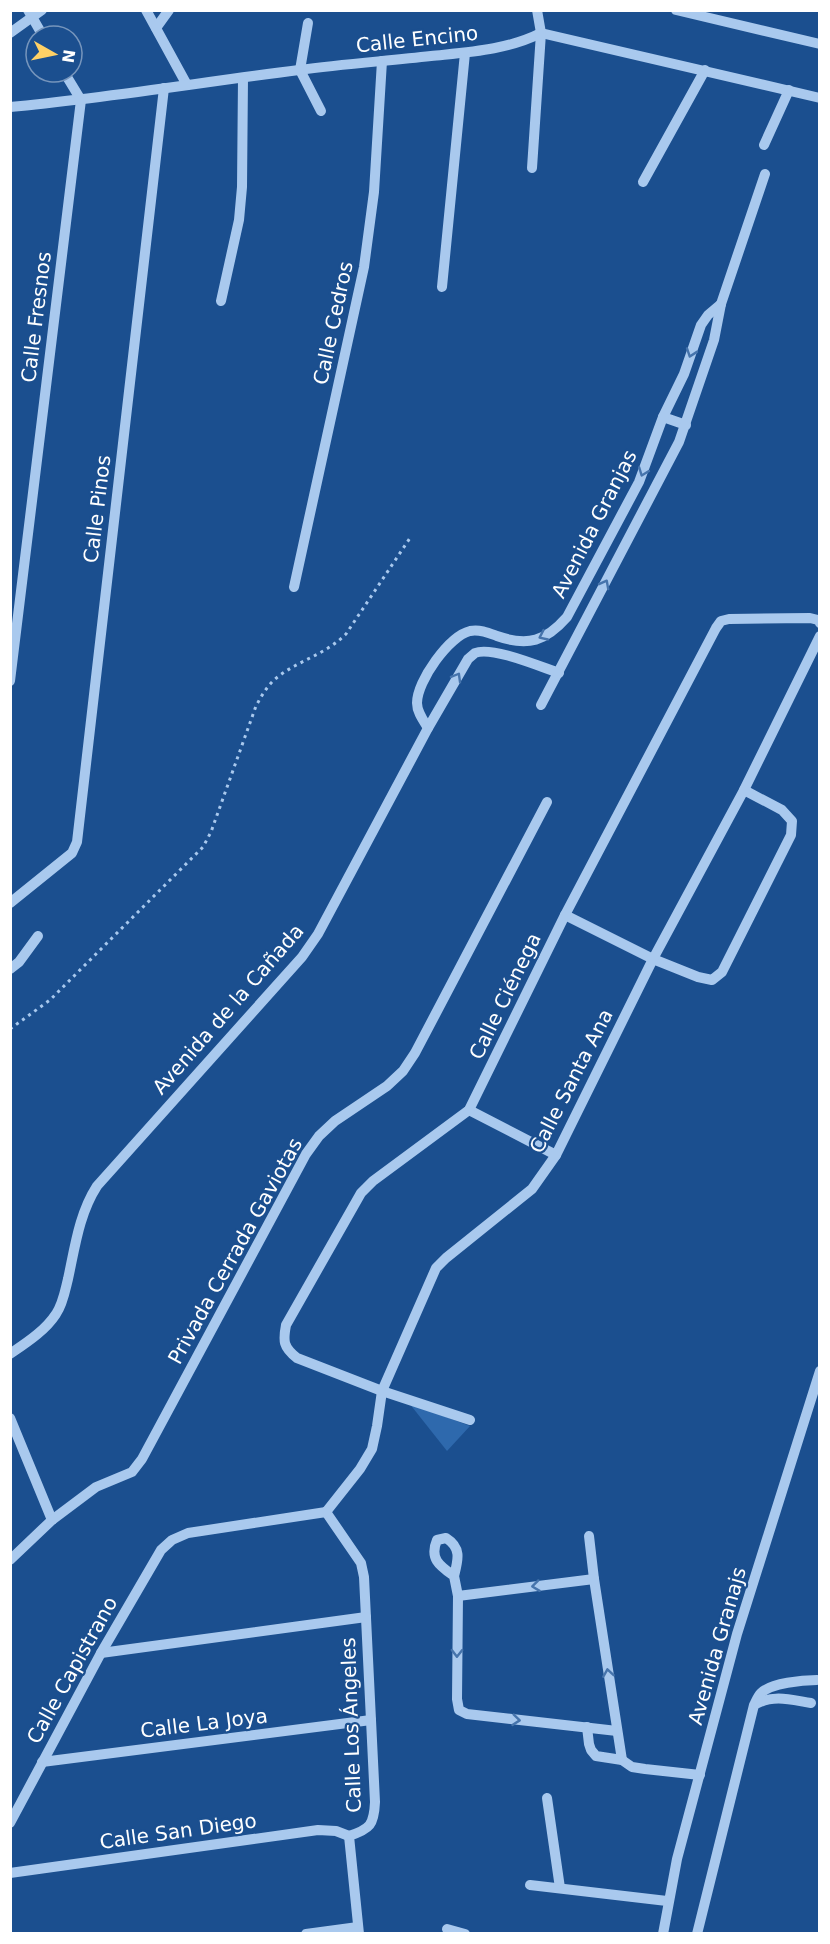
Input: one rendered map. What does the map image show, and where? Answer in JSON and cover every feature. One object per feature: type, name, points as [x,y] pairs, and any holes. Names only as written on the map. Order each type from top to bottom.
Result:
[{"type":"street","points":[[10,33],[30,14],[42,10]]},
{"type":"street","points":[[146,10],[187,85]]},
{"type":"street","points":[[156,28],[169,10]]},
{"type":"street","points":[[532,168],[541,33],[537,10]]},
{"type":"street","points":[[676,10],[819,44]]},
{"type":"street","points":[[308,23],[300,70],[321,111]]},
{"type":"street","points":[[541,33],[819,98]]},
{"type":"street","name":"Calle Encino","points":[[10,107],[81,100],[300,70],[465,53],[507,47],[524,42],[541,33]]},
{"type":"street","points":[[442,287],[465,53]]},
{"type":"street","name":"Calle Cedros","points":[[294,587],[364,267],[374,192],[382,62]]},
{"type":"street","points":[[643,182],[705,70]]},
{"type":"street","points":[[221,301],[239,220],[242,187],[243,78]]},
{"type":"street","points":[[71,84],[81,100]]},
{"type":"street","name":"Calle Pinos","points":[[10,903],[72,854],[77,842],[164,88]]},
{"type":"street","points":[[764,145],[789,90]]},
{"type":"street","name":"Calle Fresnos","points":[[10,681],[81,100]]},
{"type":"street","name":"Avenida Granjas","points":[[541,705],[679,442],[714,340],[721,304],[765,174]]},
{"type":"street","name":"Avenida Granjas","points":[[428,728],[420,716],[417,704],[419,689],[448,646],[459,636],[472,631],[486,632],[509,640],[524,642],[540,639],[555,631],[567,617],[639,482],[663,417],[684,374],[700,325],[721,304]]},
{"type":"street","points":[[663,417],[686,425]]},
{"type":"street","name":"Calle Ciénega","points":[[382,1391],[297,1358],[287,1350],[284,1337],[286,1325],[361,1193],[373,1181],[469,1110],[565,915],[721,621],[810,618],[818,620],[819,623]]},
{"type":"street","name":"Calle Santa Ana","points":[[326,1512],[372,1449],[382,1391],[436,1268],[532,1190],[556,1155],[653,958],[744,790],[819,636]]},
{"type":"street","points":[[505,654],[509,640]]},
{"type":"street","name":"Avenida de la Cañada","points":[[10,1354],[47,1325],[57,1314],[63,1300],[87,1201],[97,1186],[302,957],[318,934],[428,728],[468,659],[475,653],[505,654],[559,673]]},
{"type":"street","points":[[565,915],[653,958],[698,977],[712,980],[722,972],[791,835],[792,821],[782,810],[744,790]]},
{"type":"street","name":"Privada Cerrada Gaviotas","points":[[10,1560],[52,1520],[96,1487],[132,1472],[142,1459],[306,1154],[319,1136],[335,1121],[387,1086],[403,1071],[415,1053],[548,802]]},
{"type":"street","points":[[10,969],[19,962],[38,936]]},
{"type":"street","points":[[469,1110],[556,1155]]},
{"type":"street","name":"Avenida Granajs","points":[[663,1934],[684,1830],[737,1634],[819,1371]]},
{"type":"street","points":[[382,1391],[471,1420]]},
{"type":"street","points":[[10,1418],[52,1520]]},
{"type":"street","name":"Calle Capistrano","points":[[10,1823],[101,1653],[161,1550],[172,1540],[188,1533],[326,1512]]},
{"type":"street","name":"Calle Los Ángeles","points":[[326,1512],[361,1563],[364,1577],[375,1802],[374,1818],[366,1830],[349,1836],[358,1930]]},
{"type":"street","points":[[589,1536],[622,1760]]},
{"type":"street","points":[[454,1576],[458,1596],[457,1700],[459,1710],[467,1714],[617,1731]]},
{"type":"street","points":[[458,1596],[594,1579]]},
{"type":"street","points":[[101,1653],[366,1617]]},
{"type":"street","points":[[697,1934],[754,1705],[762,1692],[776,1686],[803,1680],[817,1680]]},
{"type":"street","points":[[754,1705],[766,1698],[778,1697],[811,1702]]},
{"type":"street","name":"Calle La Joya","points":[[42,1762],[371,1720]]},
{"type":"street","points":[[587,1727],[589,1744],[596,1756],[622,1760],[632,1767],[700,1774]]},
{"type":"street","points":[[547,1798],[560,1887]]},
{"type":"street","name":"Calle San Diego","points":[[10,1873],[318,1830],[336,1831],[349,1836]]},
{"type":"street","points":[[530,1885],[668,1901]]},
{"type":"street","points":[[447,1929],[465,1934]]},
{"type":"street","points":[[306,1934],[358,1930]]},
{"type":"path","points":[[10,1029],[50,1000],[203,848],[212,832],[256,706],[266,689],[279,676],[336,644],[346,634],[410,538]]},
{"type":"shaded area","points":[[409,1403],[470,1426],[447,1451]]}]
